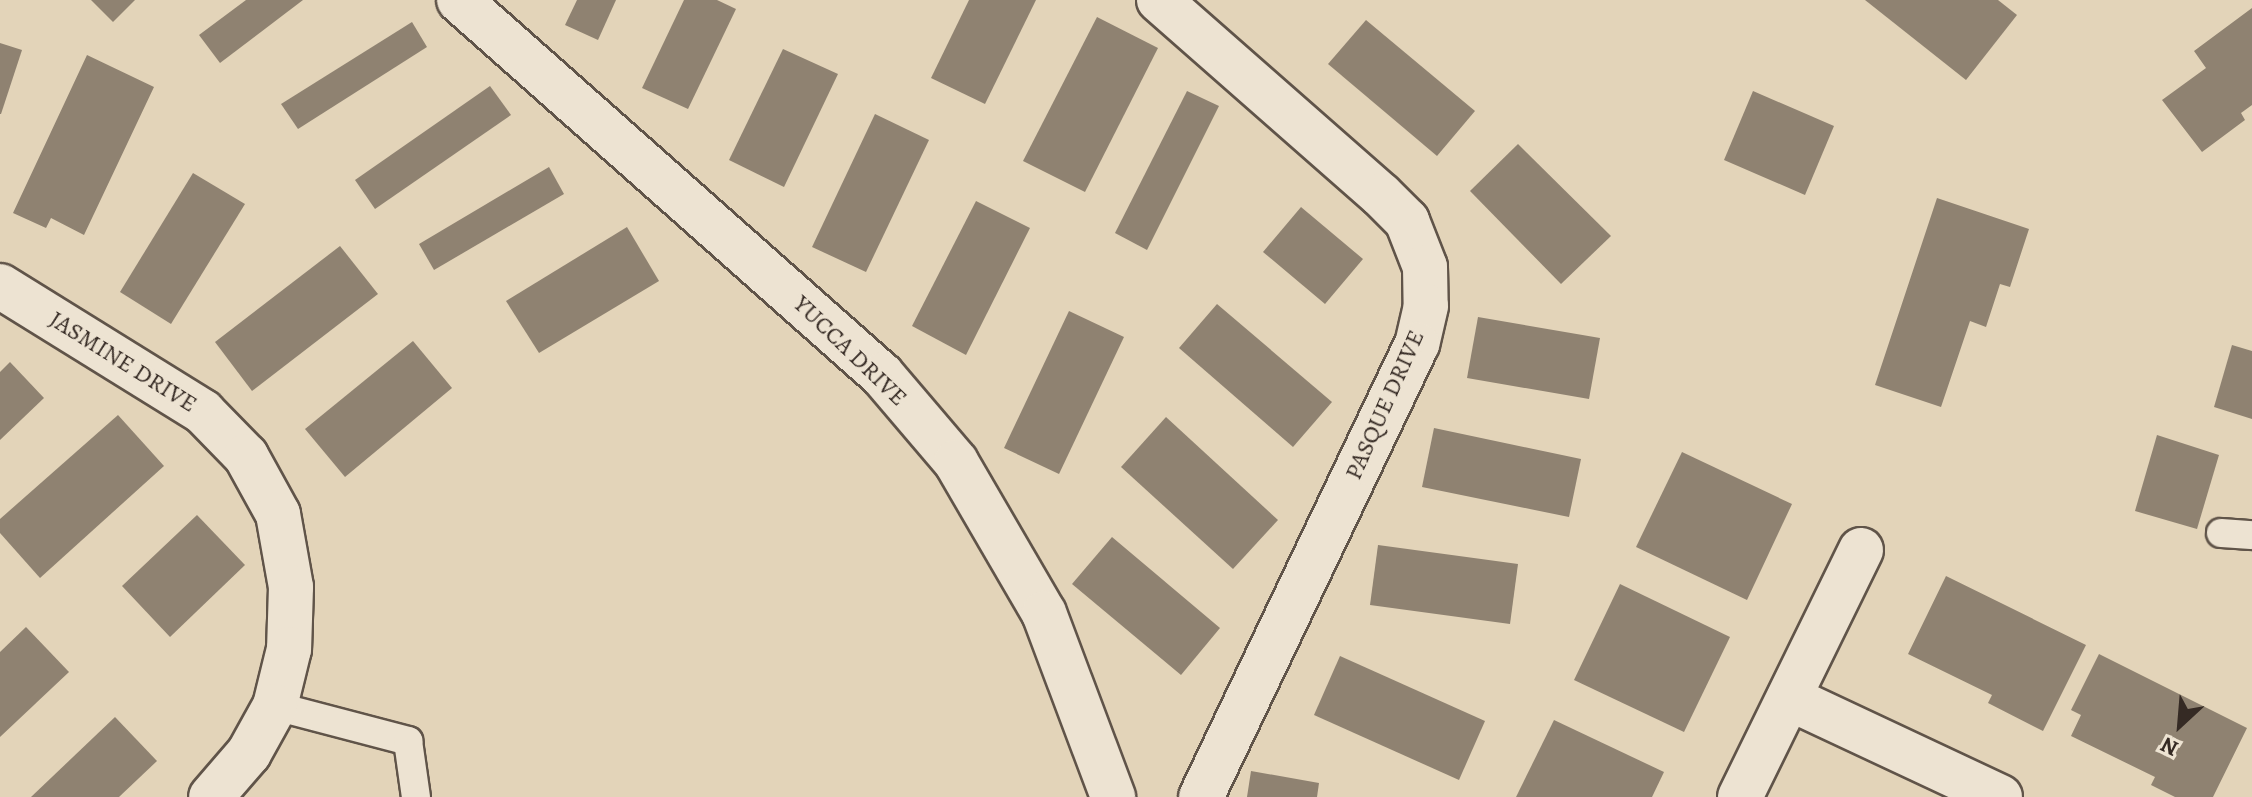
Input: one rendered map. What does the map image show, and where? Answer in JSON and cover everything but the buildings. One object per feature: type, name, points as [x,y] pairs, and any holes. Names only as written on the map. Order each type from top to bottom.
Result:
[{"type":"street","name":"YUCCA DRIVE","points":[[459,0],[882,375],[956,462],[1044,613],[1113,797]]},
{"type":"street","name":"PASQUE DRIVE","points":[[1159,0],[1407,221],[1425,267],[1426,306],[1417,344],[1201,797]]},
{"type":"street","name":"JASMINE DRIVE","points":[[0,286],[203,412],[246,456],[278,514],[291,587],[289,649],[275,706],[249,753],[211,797]]},
{"type":"street","points":[[1740,797],[1861,550]]},
{"type":"street","points":[[1789,698],[2000,797]]},
{"type":"lane","points":[[2221,533],[2252,535]]},
{"type":"lane","points":[[275,706],[408,741],[416,797]]}]
